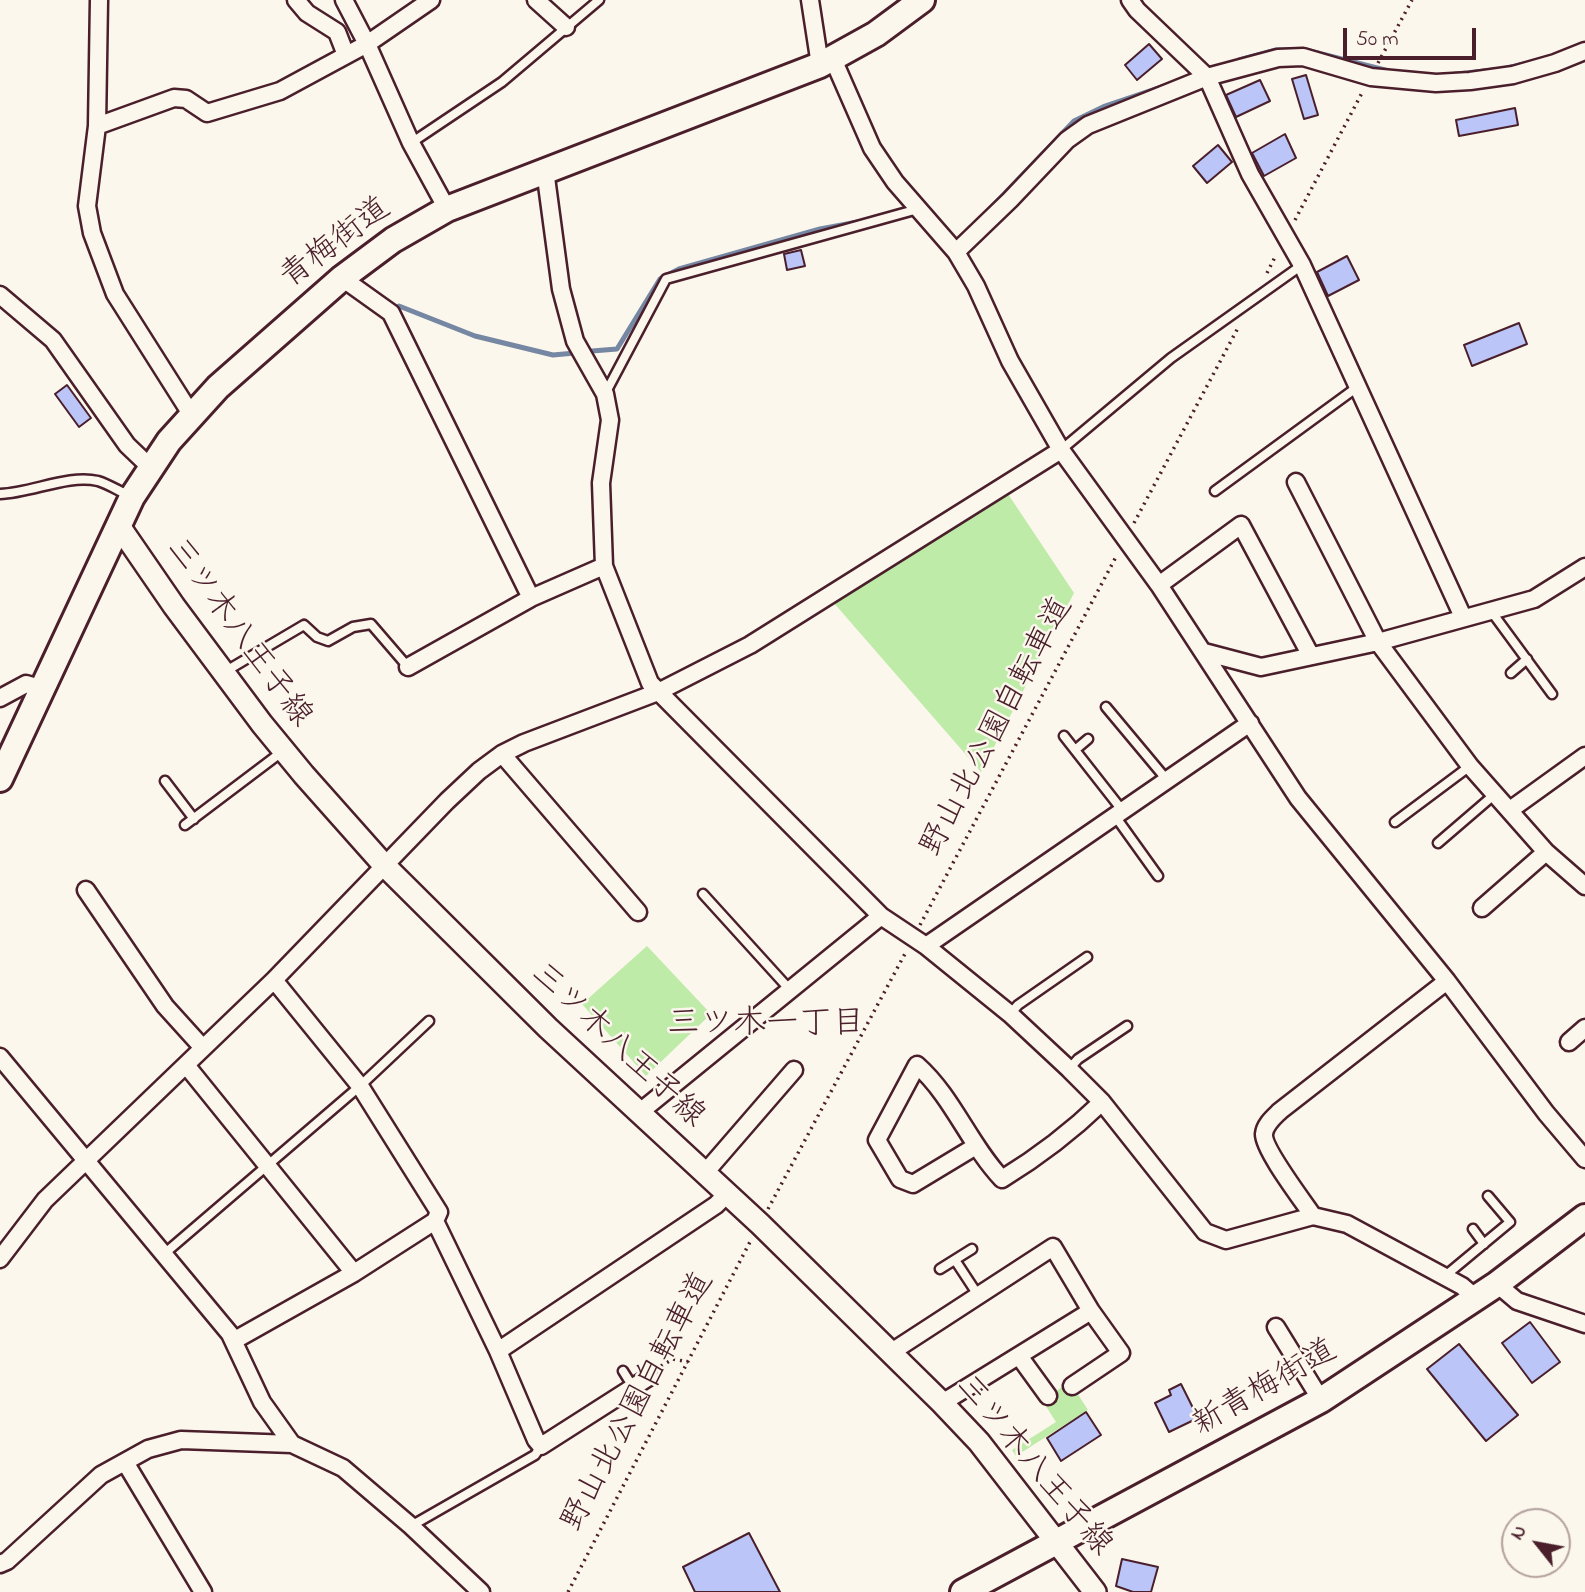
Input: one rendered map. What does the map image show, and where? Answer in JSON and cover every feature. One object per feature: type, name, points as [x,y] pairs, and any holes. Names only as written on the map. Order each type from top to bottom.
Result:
[{"type":"main road","name":"青梅街道","points":[[0,779],[132,497],[150,467],[191,414],[243,364],[342,278],[393,240],[447,209],[827,62],[876,34],[922,0]]},
{"type":"main road","name":"三ツ木八王子線","points":[[119,526],[223,672],[284,751],[384,865],[548,1028],[727,1194],[943,1403],[979,1442],[1095,1592]]},
{"type":"main road","name":"新青梅街道","points":[[963,1592],[1321,1400],[1497,1284],[1585,1217]]},
{"type":"street","points":[[99,0],[97,126],[87,205],[92,233],[115,294],[191,414]]},
{"type":"street","points":[[296,0],[307,13],[337,32],[345,55]]},
{"type":"street","points":[[344,0],[367,44],[411,143],[447,209]]},
{"type":"street","points":[[97,126],[174,98],[186,99],[207,113],[280,91],[367,44],[431,0]]},
{"type":"street","points":[[536,0],[566,27]]},
{"type":"street","points":[[810,0],[811,22],[827,62],[872,148],[895,182],[956,252],[976,286],[1010,361],[1061,450],[1159,585],[1298,798],[1447,981],[1546,1113],[1585,1159]]},
{"type":"street","points":[[1130,0],[1136,10],[1204,75],[1250,174],[1302,265],[1463,617]]},
{"type":"street","points":[[956,252],[1067,140],[1088,125],[1204,75],[1278,58],[1303,57],[1371,77],[1436,83],[1470,81],[1513,75],[1585,51]]},
{"type":"street","points":[[545,170],[556,264],[571,328],[575,341],[605,394],[611,420],[601,483],[604,566],[650,683],[881,916],[1010,1014],[1069,1069],[1102,1102],[1205,1233],[1226,1240],[1312,1216],[1347,1224],[1462,1286],[1476,1298]]},
{"type":"street","points":[[342,278],[391,313],[530,598]]},
{"type":"street","points":[[0,295],[53,340],[127,444],[150,467]]},
{"type":"street","points":[[0,1259],[35,1212],[86,1160],[274,980],[479,771],[502,754],[524,743],[658,692],[750,645],[1061,450]]},
{"type":"street","points":[[1296,482],[1378,642],[1470,766],[1546,852],[1585,886]]},
{"type":"street","points":[[1159,585],[1241,526],[1311,656]]},
{"type":"street","points":[[408,667],[530,598],[604,566]]},
{"type":"street","points":[[1204,652],[1261,667],[1378,642],[1534,599],[1583,574]]},
{"type":"street","points":[[0,698],[26,684],[43,689]]},
{"type":"street","points":[[917,941],[1118,813],[1250,723]]},
{"type":"street","points":[[502,754],[638,912]]},
{"type":"street","points":[[1510,810],[1585,756]]},
{"type":"street","points":[[1482,908],[1546,852]]},
{"type":"street","points":[[86,890],[165,1006],[203,1048]]},
{"type":"street","points":[[639,1112],[881,916]]},
{"type":"street","points":[[234,1340],[354,1273],[435,1222],[439,1212],[360,1086],[274,980]]},
{"type":"street","points":[[1312,1216],[1269,1150],[1264,1136],[1267,1125],[1280,1111],[1447,981]]},
{"type":"street","points":[[1569,1042],[1585,1028]]},
{"type":"street","points":[[0,1057],[234,1340],[262,1402],[292,1444]]},
{"type":"street","points":[[186,1065],[354,1273]]},
{"type":"street","points":[[976,1146],[913,1184],[900,1179],[877,1139],[917,1065],[930,1076],[953,1105],[976,1146],[1002,1179],[1075,1126],[1102,1102]]},
{"type":"street","points":[[704,1174],[794,1070]]},
{"type":"street","points":[[498,1352],[716,1205],[727,1194]]},
{"type":"street","points":[[435,1222],[541,1446],[649,1377]]},
{"type":"street","points":[[890,1353],[1053,1247],[1091,1311],[1121,1353],[1072,1386]]},
{"type":"street","points":[[1497,1284],[1517,1301],[1585,1324]]},
{"type":"street","points":[[943,1403],[1091,1311]]},
{"type":"street","points":[[1276,1326],[1321,1400]]},
{"type":"street","points":[[1019,1356],[1048,1396]]},
{"type":"street","points":[[0,1564],[17,1552],[101,1475],[148,1449],[181,1440],[292,1444],[343,1468],[411,1526],[481,1592]]},
{"type":"street","points":[[125,1462],[203,1592]]},
{"type":"lane","points":[[411,143],[502,82],[598,0]]},
{"type":"lane","points":[[605,394],[666,279],[918,209]]},
{"type":"lane","points":[[1061,450],[1171,358],[1302,265]]},
{"type":"lane","points":[[1215,491],[1356,387]]},
{"type":"lane","points":[[0,494],[20,494],[80,479],[100,482],[132,497]]},
{"type":"lane","points":[[1491,611],[1552,694]]},
{"type":"lane","points":[[223,672],[304,625],[317,637],[328,642],[353,627],[371,624],[408,667]]},
{"type":"lane","points":[[1511,673],[1527,659]]},
{"type":"lane","points":[[1106,707],[1167,780]]},
{"type":"lane","points":[[1064,736],[1158,876]]},
{"type":"lane","points":[[1075,750],[1088,739]]},
{"type":"lane","points":[[185,825],[284,751]]},
{"type":"lane","points":[[1395,821],[1470,766]]},
{"type":"lane","points":[[164,781],[194,819]]},
{"type":"lane","points":[[1438,843],[1495,794]]},
{"type":"lane","points":[[703,894],[791,991]]},
{"type":"lane","points":[[1010,1014],[1018,1005],[1087,957]]},
{"type":"lane","points":[[164,1254],[360,1086],[429,1021]]},
{"type":"lane","points":[[1069,1069],[1078,1059],[1128,1026]]},
{"type":"lane","points":[[1444,1276],[1510,1222],[1488,1196]]},
{"type":"lane","points":[[1473,1229],[1483,1244]]},
{"type":"lane","points":[[940,1269],[972,1249]]},
{"type":"lane","points":[[955,1260],[978,1295]]},
{"type":"lane","points":[[623,1371],[634,1387]]},
{"type":"lane","points":[[411,1526],[535,1455],[541,1446]]},
{"type":"path","points":[[1378,63],[1412,0]]},
{"type":"path","points":[[1290,230],[1368,81]]},
{"type":"path","points":[[1264,279],[1281,246]]},
{"type":"path","points":[[1132,526],[1240,324]]},
{"type":"path","name":"野山北公園自転車道","points":[[765,1214],[917,941],[1119,551]]},
{"type":"path","name":"野山北公園自転車道","points":[[568,1592],[754,1236]]},
{"type":"path","points":[[649,1377],[670,1360],[688,1362]]},
{"type":"green space","points":[[1008,494],[1074,593],[981,772],[833,602]]},
{"type":"green space","points":[[647,946],[711,1014],[646,1076],[582,1004]]},
{"type":"green space","points":[[1070,1382],[1088,1410],[1016,1456],[1012,1450],[1056,1422],[1042,1400]]},
{"type":"building","points":[[1149,44],[1162,59],[1137,80],[1125,65]]},
{"type":"building","points":[[1306,75],[1318,115],[1304,119],[1292,79]]},
{"type":"building","points":[[1260,80],[1270,101],[1236,117],[1226,95]]},
{"type":"building","points":[[1515,108],[1518,125],[1459,136],[1456,120]]},
{"type":"building","points":[[1285,134],[1296,158],[1264,176],[1252,153]]},
{"type":"building","points":[[1218,145],[1232,162],[1207,183],[1193,166]]},
{"type":"building","points":[[801,250],[805,266],[787,270],[784,254]]},
{"type":"building","points":[[1347,256],[1359,280],[1328,296],[1317,272]]},
{"type":"building","points":[[1519,323],[1527,344],[1472,366],[1464,345]]},
{"type":"building","points":[[67,385],[91,418],[79,427],[55,394]]},
{"type":"building","points":[[1530,1322],[1560,1362],[1532,1383],[1502,1343]]},
{"type":"building","points":[[1459,1344],[1518,1415],[1486,1441],[1427,1369]]},
{"type":"building","points":[[1181,1384],[1198,1418],[1169,1432],[1155,1403],[1171,1395],[1169,1390]]},
{"type":"building","points":[[1086,1412],[1101,1435],[1061,1461],[1047,1438]]},
{"type":"building","points":[[749,1533],[780,1592],[695,1592],[683,1567]]},
{"type":"building","points":[[1122,1559],[1158,1567],[1151,1592],[1133,1592],[1116,1586]]},
{"type":"waterway","points":[[1239,60],[1276,50],[1306,50],[1389,71]]},
{"type":"waterway","points":[[1503,69],[1524,64]]},
{"type":"waterway","points":[[1448,75],[1494,70]]},
{"type":"waterway","points":[[985,214],[1074,121],[1105,106],[1167,85]]},
{"type":"waterway","points":[[592,351],[617,349],[660,279],[679,269],[820,229],[863,221]]},
{"type":"waterway","points":[[399,306],[475,336],[553,355],[575,353]]},
{"type":"district","name":"三ツ木一丁目","points":[[766,1027]]}]
